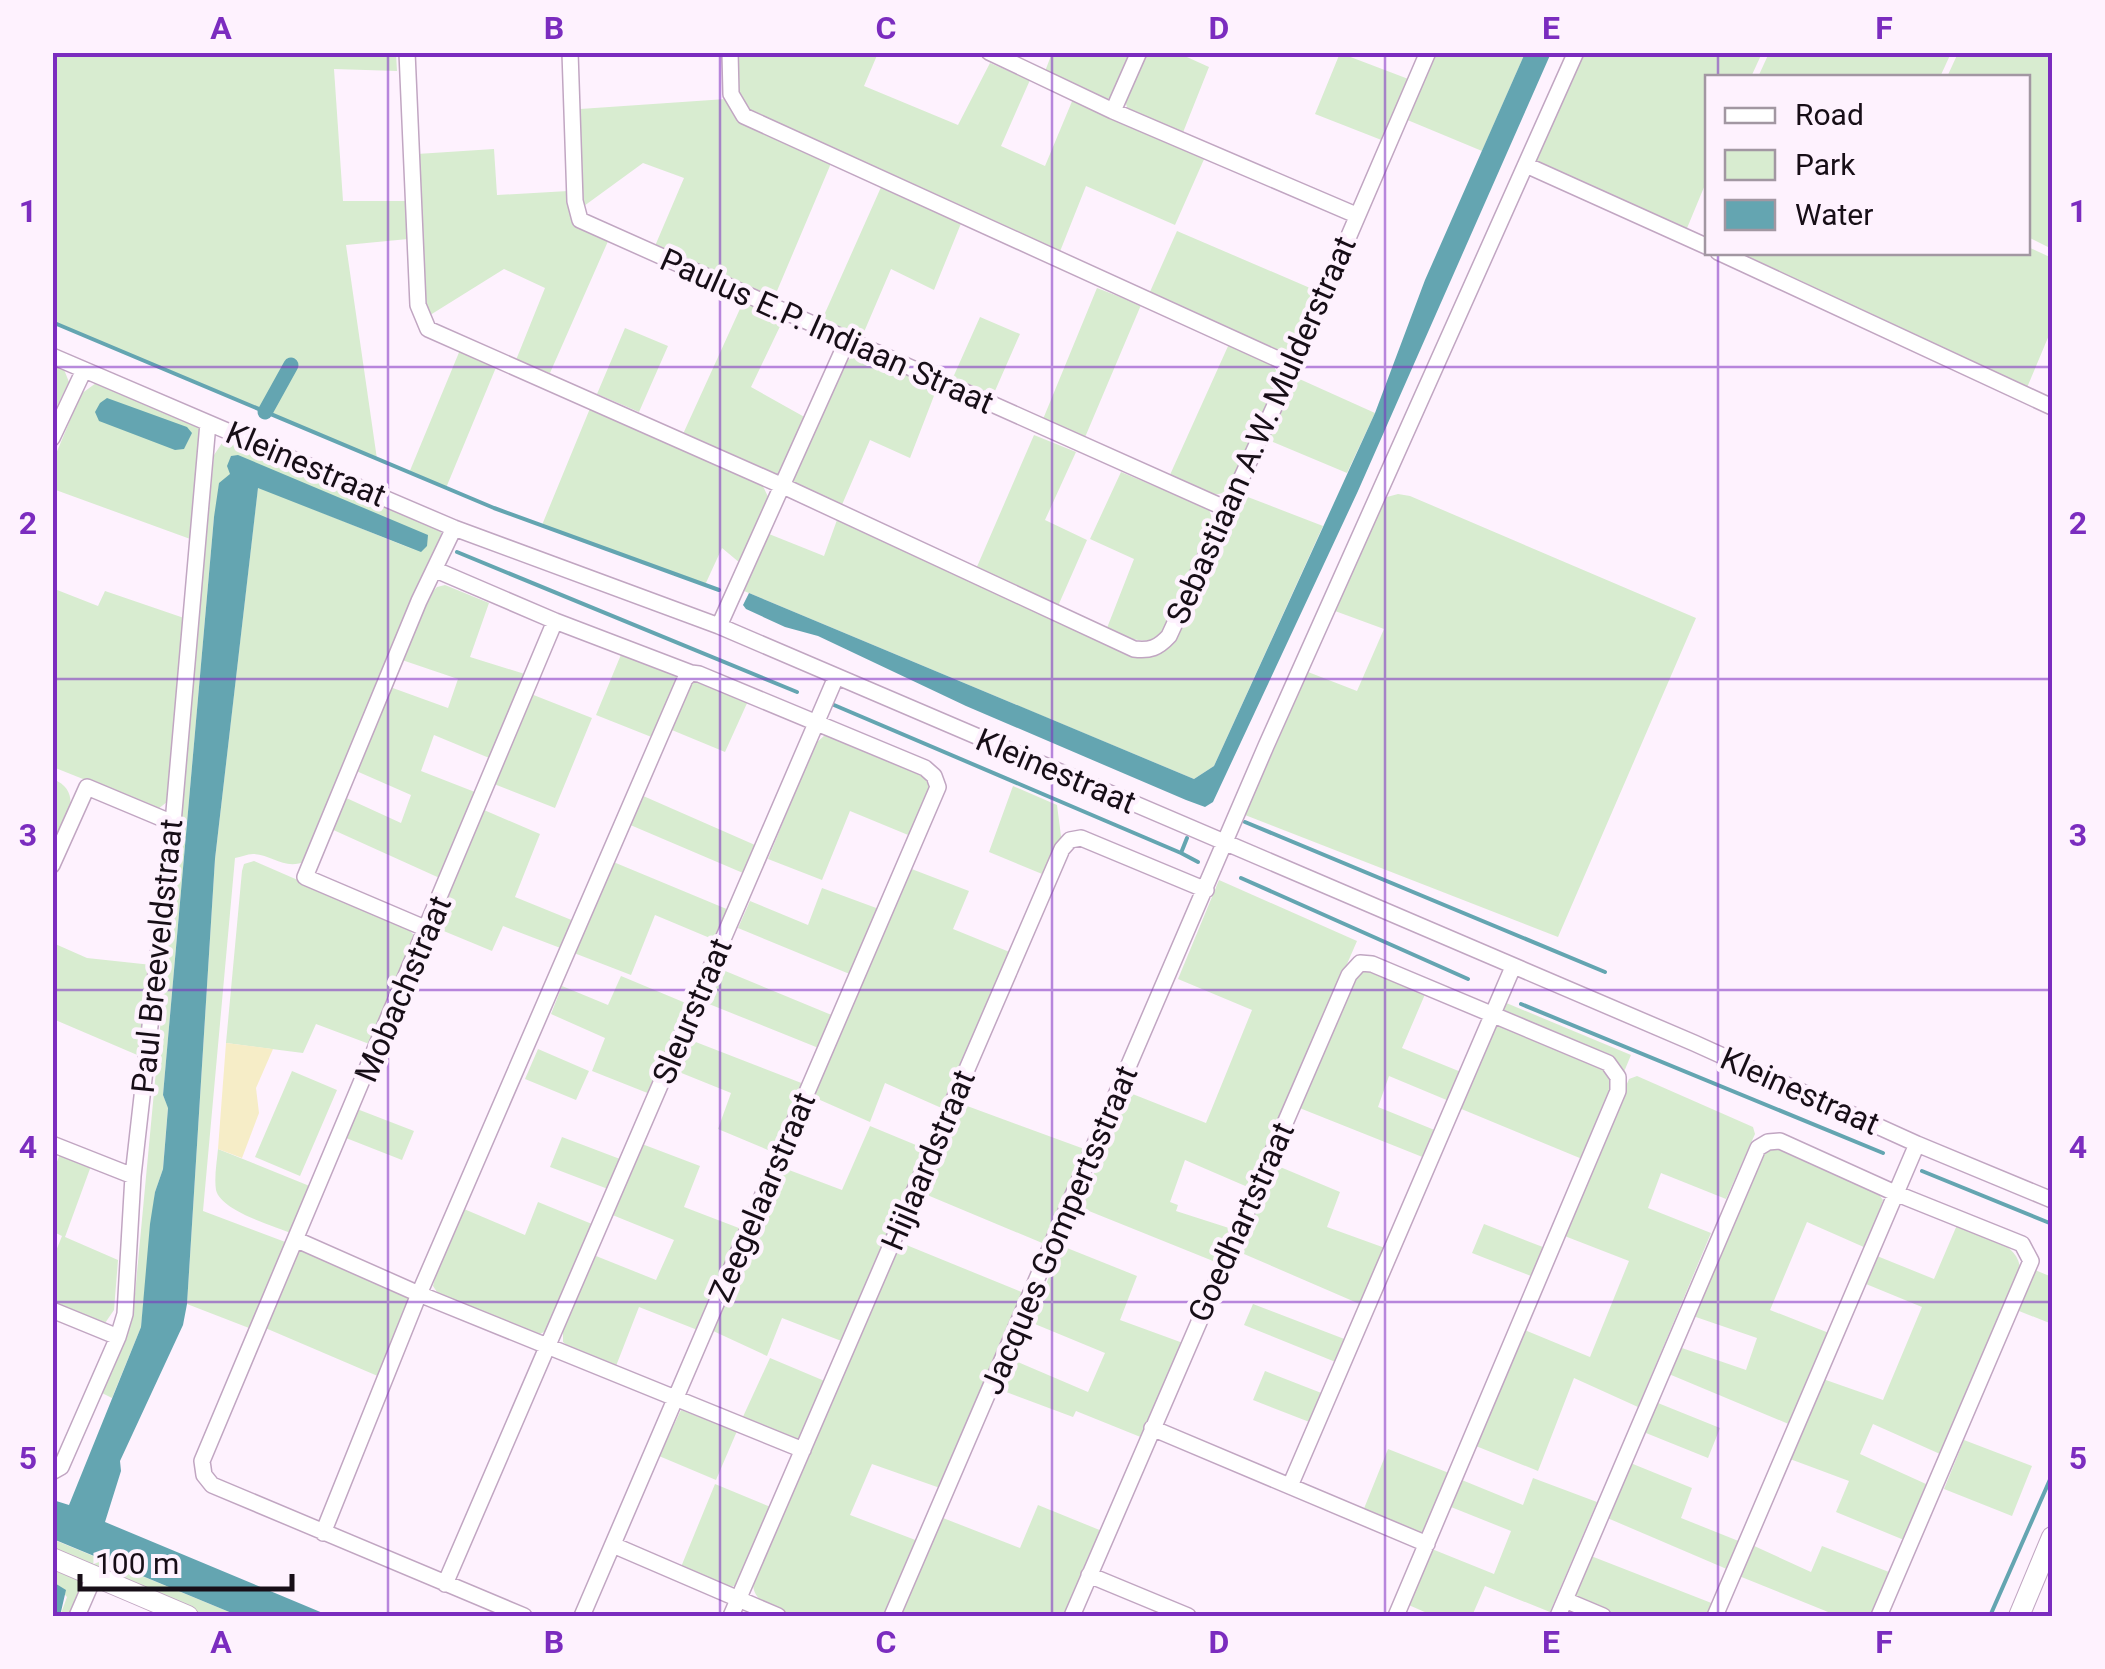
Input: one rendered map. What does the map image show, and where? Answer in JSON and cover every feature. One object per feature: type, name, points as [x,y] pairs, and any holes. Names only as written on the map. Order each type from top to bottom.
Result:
[{"type":"street","points":[[408,52],[418,305],[428,329],[783,486]]},
{"type":"street","name":"Paulus E.P. Indiaan Straat","points":[[570,52],[575,201],[580,220],[1228,509]]},
{"type":"street","points":[[730,52],[731,94],[744,116],[1293,366]]},
{"type":"street","points":[[989,52],[1113,111],[1356,215]]},
{"type":"street","points":[[1113,111],[1140,52]]},
{"type":"street","name":"Sebastiaan A.W. Mulderstraat","points":[[783,486],[1134,650],[1160,646],[1169,636],[1293,366],[1428,52]]},
{"type":"street","name":"Jacques Gompertsstraat","points":[[892,1616],[1224,843],[1576,52]]},
{"type":"street","points":[[1526,165],[1705,247]]},
{"type":"street","points":[[1724,255],[2052,407]]},
{"type":"street","points":[[719,626],[847,341]]},
{"type":"street","name":"Kleinestraat","points":[[52,356],[454,528],[719,626],[2052,1200]]},
{"type":"street","points":[[52,438],[84,370]]},
{"type":"street","name":"Paul Breeveldstraat","points":[[52,1472],[61,1467],[125,1314],[133,1176],[172,823],[208,422]]},
{"type":"street","points":[[428,929],[305,877],[419,601],[454,528]]},
{"type":"street","points":[[436,570],[816,723]]},
{"type":"street","name":"Mobachstraat","points":[[323,1533],[212,1485],[204,1475],[202,1462],[555,621]]},
{"type":"street","points":[[524,1616],[323,1533],[420,1294],[690,674]]},
{"type":"street","name":"Sleurstraat","points":[[445,1584],[836,677]]},
{"type":"street","name":"Zeegelaarstraat","points":[[582,1616],[938,787],[925,768],[816,723]]},
{"type":"street","points":[[52,866],[88,786],[172,823]]},
{"type":"street","name":"Hijlaardstraat","points":[[731,1616],[1062,849],[1070,840],[1081,838],[1206,890]]},
{"type":"street","name":"Goedhartstraat","points":[[1072,1616],[1349,975],[1360,964],[1372,964],[1608,1063],[1615,1068],[1618,1090],[1396,1616]]},
{"type":"street","points":[[1290,1486],[1513,967]]},
{"type":"street","points":[[1558,1616],[1758,1148],[1780,1141],[2022,1244],[2031,1261],[1880,1616]]},
{"type":"street","points":[[52,1144],[133,1176]]},
{"type":"street","points":[[1715,1616],[1917,1144]]},
{"type":"street","points":[[297,1240],[803,1450]]},
{"type":"street","points":[[52,1310],[118,1337]]},
{"type":"street","points":[[1152,1428],[1428,1544]]},
{"type":"street","points":[[2019,1616],[2052,1537]]},
{"type":"street","points":[[613,1545],[778,1616]]},
{"type":"street","points":[[52,1558],[188,1616]]},
{"type":"street","points":[[1089,1575],[1188,1616]]},
{"type":"street","points":[[77,1616],[94,1577]]},
{"type":"street","points":[[1564,1600],[1603,1616]]},
{"type":"green space","points":[[1769,52],[1951,53],[1941,75],[1759,75]]},
{"type":"green space","points":[[53,53],[396,53],[397,71],[334,69],[343,201],[406,201],[408,239],[346,245],[377,459],[53,322]]},
{"type":"green space","points":[[736,53],[878,53],[864,86],[958,125],[990,63],[1030,80],[1001,146],[1045,166],[1073,99],[1205,157],[1175,225],[1086,186],[1059,254],[744,109],[739,98]]},
{"type":"green space","points":[[1052,53],[1132,53],[1112,96],[1106,100],[1044,74]]},
{"type":"green space","points":[[1143,53],[1178,53],[1209,67],[1182,135],[1128,110],[1125,101]]},
{"type":"green space","points":[[1340,53],[1411,80],[1384,141],[1315,114]]},
{"type":"green space","points":[[1435,53],[1525,53],[1482,151],[1405,119]]},
{"type":"green space","points":[[1584,53],[1762,53],[1752,75],[1705,75],[1705,185],[1685,233],[1533,162]]},
{"type":"green space","points":[[1958,53],[2052,53],[2052,249],[2030,238],[2030,75],[1948,75]]},
{"type":"green space","points":[[726,99],[736,119],[832,161],[774,298],[655,246],[684,178],[643,163],[584,206],[579,197],[580,109]]},
{"type":"green space","points":[[494,149],[497,195],[568,191],[571,211],[578,223],[609,239],[550,373],[516,360],[545,288],[504,269],[427,317],[423,303],[417,154]]},
{"type":"green space","points":[[882,185],[962,221],[934,290],[891,269],[861,339],[821,322]]},
{"type":"green space","points":[[1177,231],[1317,291],[1290,355],[1149,294]]},
{"type":"green space","points":[[2030,248],[2052,258],[2052,328],[2026,390],[1731,255],[2030,255]]},
{"type":"green space","points":[[1097,288],[1141,305],[1083,442],[1041,424]]},
{"type":"green space","points":[[744,300],[784,318],[751,387],[808,419],[783,473],[777,477],[683,434]]},
{"type":"green space","points":[[980,317],[1020,334],[991,400],[951,382]]},
{"type":"green space","points":[[625,328],[668,346],[639,412],[597,394]]},
{"type":"green space","points":[[1229,344],[1272,362],[1279,377],[1229,489],[1215,495],[1169,477]]},
{"type":"green space","points":[[460,350],[497,365],[446,488],[409,473]]},
{"type":"green space","points":[[851,358],[867,358],[937,388],[910,458],[870,440],[841,507],[795,487],[792,482],[845,363]]},
{"type":"green space","points":[[53,360],[63,367],[69,382],[53,414]]},
{"type":"green space","points":[[1295,377],[1375,413],[1347,473],[1268,440]]},
{"type":"green space","points":[[96,383],[197,425],[202,431],[193,540],[53,489],[53,461],[81,394]]},
{"type":"green space","points":[[591,406],[762,484],[770,501],[740,563],[722,548],[705,585],[542,525]]},
{"type":"green space","points":[[1034,435],[1076,452],[1045,520],[1087,540],[1058,606],[976,569]]},
{"type":"green space","points":[[229,440],[440,529],[442,536],[306,861],[285,863],[253,854],[235,858],[203,1211],[288,1243],[287,1253],[249,1328],[187,1304],[215,859],[258,487],[420,552],[231,473],[214,517],[163,1095],[168,1107],[163,1169],[155,1192],[141,1327],[112,1398],[102,1393],[133,1315],[214,455]]},
{"type":"green space","points":[[1121,472],[1209,509],[1214,525],[1167,631],[1152,640],[1138,640],[1107,628],[1134,559],[1090,539]]},
{"type":"green space","points":[[1240,494],[1323,526],[1214,766],[1194,779],[744,591],[769,534],[824,556],[837,520],[1133,655],[1149,656],[1172,645]]},
{"type":"green space","points":[[1398,494],[1696,618],[1558,937],[1245,815],[1308,672],[1357,691],[1384,629],[1335,611],[1380,508],[1387,497]]},
{"type":"green space","points":[[445,585],[489,603],[470,657],[528,675],[494,760],[434,735],[421,771],[480,794],[444,880],[329,828],[342,796],[401,823],[411,795],[354,770],[390,687],[448,708],[458,679],[402,660],[429,596]]},
{"type":"green space","points":[[52,588],[98,606],[105,591],[184,618],[167,802],[158,809],[53,767]]},
{"type":"green space","points":[[625,645],[682,669],[654,738],[596,715]]},
{"type":"green space","points":[[697,680],[748,701],[725,752],[667,728],[689,684]]},
{"type":"green space","points":[[531,694],[592,718],[555,808],[494,784]]},
{"type":"green space","points":[[825,735],[923,774],[930,786],[913,837],[850,811],[822,880],[768,859],[815,744]]},
{"type":"green space","points":[[53,779],[63,785],[71,802],[53,852]]},
{"type":"green space","points":[[1013,786],[1057,805],[1062,844],[1047,876],[989,852]]},
{"type":"green space","points":[[641,795],[755,845],[743,873],[628,824]]},
{"type":"green space","points":[[484,810],[540,834],[515,897],[574,921],[563,949],[503,926],[492,951],[434,927]]},
{"type":"green space","points":[[254,861],[406,927],[419,940],[372,1045],[316,1024],[303,1053],[226,1043],[242,871],[244,864]]},
{"type":"green space","points":[[611,861],[729,910],[717,941],[655,915],[631,975],[574,953]]},
{"type":"green space","points":[[909,868],[969,891],[953,929],[1012,953],[946,1110],[885,1083],[870,1122],[811,1096]]},
{"type":"green space","points":[[1219,880],[1357,941],[1250,1188],[1185,1160],[1170,1202],[1178,1205],[1176,1211],[1232,1229],[1218,1263],[1079,1207],[1130,1093],[1206,1123],[1252,1010],[1178,979]]},
{"type":"green space","points":[[822,888],[879,909],[852,975],[738,928],[750,901],[808,925]]},
{"type":"green space","points":[[53,943],[87,958],[152,965],[142,1057],[53,1019]]},
{"type":"green space","points":[[718,968],[834,1016],[821,1049],[704,1002]]},
{"type":"green space","points":[[1368,969],[1426,992],[1402,1048],[1461,1072],[1449,1101],[1389,1076],[1378,1107],[1437,1131],[1425,1158],[1297,1107],[1359,971]]},
{"type":"green space","points":[[621,976],[688,1004],[650,1094],[592,1071],[605,1038],[551,1014],[562,986],[608,1005]]},
{"type":"green space","points":[[1504,1002],[1631,1055],[1587,1161],[1459,1108]]},
{"type":"green space","points":[[688,1039],[804,1084],[775,1153],[718,1129],[731,1093],[674,1070]]},
{"type":"green space","points":[[538,1049],[589,1071],[576,1100],[525,1079]]},
{"type":"green space","points":[[292,1071],[337,1090],[300,1176],[255,1157]]},
{"type":"green space","points":[[1637,1076],[1753,1127],[1755,1134],[1726,1199],[1661,1173],[1648,1208],[1711,1233],[1638,1407],[1574,1378],[1538,1471],[1471,1444],[1522,1329],[1590,1357],[1629,1261],[1562,1235],[1629,1079]]},
{"type":"green space","points":[[959,1103],[1087,1150],[1047,1245],[920,1192]]},
{"type":"green space","points":[[357,1109],[414,1131],[402,1160],[346,1138]]},
{"type":"green space","points":[[870,1126],[928,1150],[844,1342],[782,1318],[767,1356],[711,1330],[781,1167],[842,1190]]},
{"type":"green space","points":[[562,1137],[620,1159],[608,1189],[550,1167]]},
{"type":"green space","points":[[642,1144],[700,1166],[684,1207],[744,1230],[700,1331],[639,1307],[616,1366],[572,1349],[563,1342],[563,1330],[596,1256],[656,1280],[674,1240],[610,1214]]},
{"type":"green space","points":[[1765,1148],[1779,1149],[1877,1192],[1883,1200],[1866,1248],[1807,1222],[1770,1310],[1829,1333],[1791,1425],[1664,1372],[1676,1346],[1746,1370],[1757,1338],[1690,1315]]},
{"type":"green space","points":[[218,1149],[312,1187],[293,1234],[249,1217],[220,1198],[215,1185]]},
{"type":"green space","points":[[60,1154],[91,1166],[65,1237],[118,1260],[114,1310],[103,1326],[53,1309],[52,1261],[62,1236],[52,1231],[53,1172]]},
{"type":"green space","points":[[1273,1164],[1340,1192],[1327,1227],[1385,1248],[1362,1305],[1237,1251]]},
{"type":"green space","points":[[538,1202],[592,1224],[548,1330],[534,1337],[441,1298],[433,1286],[464,1209],[525,1235]]},
{"type":"green space","points":[[1484,1224],[1548,1249],[1536,1278],[1472,1253]]},
{"type":"green space","points":[[1957,1225],[2008,1247],[2019,1263],[2020,1274],[1940,1454],[1873,1424],[1860,1454],[1926,1484],[1904,1540],[1836,1512],[1849,1481],[1790,1459],[1823,1379],[1883,1400],[1922,1307],[1866,1284],[1877,1256],[1934,1279]]},
{"type":"green space","points":[[899,1242],[1024,1293],[940,1488],[872,1464],[850,1515],[918,1541],[886,1616],[831,1617],[787,1612],[769,1606],[757,1596],[753,1582]]},
{"type":"green space","points":[[1062,1246],[1137,1276],[1120,1320],[1183,1343],[1143,1438],[1076,1411],[1073,1417],[1001,1390],[1013,1360],[1088,1392],[1105,1353],[1030,1322]]},
{"type":"green space","points":[[307,1250],[411,1295],[380,1377],[263,1327],[298,1252]]},
{"type":"green space","points":[[2035,1270],[2052,1277],[2052,1324],[2019,1311]]},
{"type":"green space","points":[[1253,1304],[1347,1340],[1338,1363],[1244,1325]]},
{"type":"green space","points":[[770,1358],[827,1382],[804,1436],[797,1441],[741,1421]]},
{"type":"green space","points":[[1265,1371],[1324,1394],[1312,1423],[1253,1400]]},
{"type":"green space","points":[[1653,1401],[1720,1428],[1708,1458],[1641,1431]]},
{"type":"green space","points":[[681,1410],[737,1431],[716,1480],[659,1456]]},
{"type":"green space","points":[[1964,1440],[2032,1466],[2012,1516],[1944,1489]]},
{"type":"green space","points":[[1388,1449],[1454,1475],[1430,1530],[1419,1536],[1363,1511]]},
{"type":"green space","points":[[1628,1462],[1692,1488],[1681,1518],[1741,1542],[1729,1570],[1605,1517]]},
{"type":"green space","points":[[1457,1478],[1523,1505],[1533,1478],[1597,1502],[1550,1612],[1485,1586],[1472,1616],[1434,1616],[1404,1603],[1427,1547],[1494,1574],[1511,1531],[1446,1505]]},
{"type":"green space","points":[[715,1484],[773,1508],[738,1585],[731,1587],[681,1567]]},
{"type":"green space","points":[[1038,1505],[1102,1531],[1067,1616],[901,1616],[943,1518],[1020,1548]]},
{"type":"green space","points":[[52,1539],[239,1616],[208,1616],[53,1551]]},
{"type":"green space","points":[[1752,1545],[1811,1572],[1822,1546],[1889,1572],[1871,1616],[1838,1616],[1739,1576]]},
{"type":"green space","points":[[1591,1556],[1714,1604],[1708,1616],[1606,1616],[1574,1597]]},
{"type":"green space","points":[[53,1570],[78,1580],[83,1588],[73,1616],[60,1616],[67,1597],[53,1582]]},
{"type":"sand","points":[[226,1043],[273,1049],[256,1088],[259,1113],[242,1158],[218,1149]]},
{"type":"water","points":[[1525,53],[1551,53],[1358,491],[1213,802],[1205,807],[1186,800],[966,706],[818,636],[785,627],[743,605],[749,593],[1194,779],[1214,766],[1375,413],[1425,280]]},
{"type":"water","points":[[107,398],[187,427],[192,433],[184,449],[175,450],[99,421],[95,412]]},
{"type":"water","points":[[238,455],[428,535],[427,546],[421,552],[258,488],[215,859],[187,1304],[183,1325],[120,1461],[121,1471],[105,1522],[330,1616],[239,1616],[53,1539],[53,1500],[69,1505],[141,1327],[150,1224],[163,1169],[168,1108],[163,1095],[214,517],[219,483],[230,474],[227,466],[231,456]]},
{"type":"water","points":[[53,1582],[66,1590],[60,1616],[53,1616]]},
{"type":"waterway","points":[[52,322],[494,508],[719,590]]},
{"type":"waterway","points":[[265,412],[291,365]]},
{"type":"waterway","points":[[457,552],[797,692]]},
{"type":"waterway","points":[[834,705],[1181,853],[1187,838]]},
{"type":"waterway","points":[[1245,822],[1605,972]]},
{"type":"waterway","points":[[1181,853],[1198,862]]},
{"type":"waterway","points":[[1241,878],[1468,979]]},
{"type":"waterway","points":[[1521,1004],[1883,1153]]},
{"type":"waterway","points":[[1922,1171],[2052,1224]]},
{"type":"waterway","points":[[1990,1616],[2052,1475]]}]
